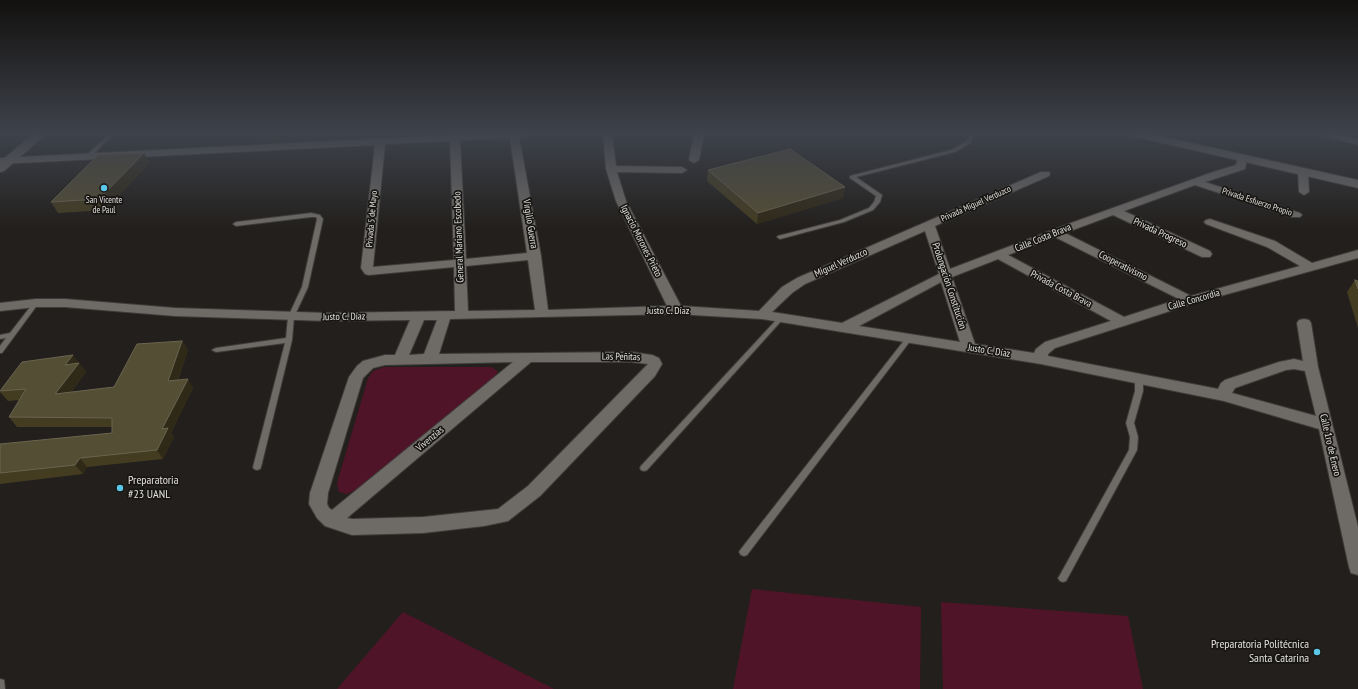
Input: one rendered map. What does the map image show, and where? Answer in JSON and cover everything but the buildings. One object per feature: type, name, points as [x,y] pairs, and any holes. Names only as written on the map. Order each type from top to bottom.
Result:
[{"type":"street","name":"Privada 5 de Mayo","points":[[378,166],[367,268],[369,271],[460,264]]},
{"type":"street","name":"General Mariano Escobedo","points":[[456,166],[462,316]]},
{"type":"street","name":"Virgilio Guerra","points":[[524,166],[542,314]]},
{"type":"street","name":"Calle Costa Brava","points":[[844,328],[946,275],[1114,211],[1241,166]]},
{"type":"street","points":[[1278,166],[1358,184]]},
{"type":"street","points":[[611,169],[682,170]]},
{"type":"street","name":"Ignacio Morones Prieto","points":[[611,169],[621,201],[676,310]]},
{"type":"street","points":[[1303,172],[1304,192]]},
{"type":"street","name":"Privada Miguel Verduzco","points":[[929,225],[1045,174]]},
{"type":"street","name":"Privada Esfuerzo Propio","points":[[1195,182],[1296,215]]},
{"type":"street","name":"Privada Progreso","points":[[1114,211],[1206,254]]},
{"type":"street","points":[[1210,222],[1271,244],[1311,267]]},
{"type":"street","name":"Prolongación Constitución","points":[[929,225],[969,348]]},
{"type":"street","name":"Miguel Verduzco","points":[[762,316],[787,290],[801,281],[929,225]]},
{"type":"street","name":"Cooperativismo","points":[[1057,233],[1190,300]]},
{"type":"street","name":"Calle Concordia","points":[[1041,360],[1042,352],[1050,345],[1190,300],[1358,254]]},
{"type":"street","name":"Privada Costa Brava","points":[[999,255],[1124,322]]},
{"type":"street","points":[[460,264],[535,256]]},
{"type":"street","name":"Justo C. Díaz","points":[[0,307],[36,303],[65,303],[174,312],[291,316],[462,316],[676,310],[762,316],[844,328],[908,340],[969,348],[1139,378],[1224,396],[1326,425]]},
{"type":"street","points":[[400,360],[419,315]]},
{"type":"street","points":[[430,359],[446,315]]},
{"type":"street","name":"Calle 1ro de Enero","points":[[1304,323],[1311,368],[1326,425],[1358,567]]},
{"type":"street","name":"Vivenzias","points":[[331,521],[528,357]]},
{"type":"street","name":"Las Peñitas","points":[[631,357],[647,358],[654,361],[655,364],[650,372],[534,491],[502,516],[484,520],[424,525],[360,527],[352,527],[331,521],[323,513],[318,504],[319,493],[356,377],[368,364],[385,360],[430,359],[631,357]]},
{"type":"street","points":[[1224,396],[1226,387],[1230,384],[1284,365],[1294,364],[1311,368]]},
{"type":"lane","points":[[780,237],[842,221],[871,209],[877,202],[878,195],[852,176],[892,166]]},
{"type":"lane","points":[[236,224],[311,215],[320,217],[305,287],[291,316],[289,340],[257,466]]},
{"type":"lane","points":[[0,351],[36,303]]},
{"type":"lane","points":[[644,468],[781,318]]},
{"type":"lane","points":[[0,337],[12,335]]},
{"type":"lane","points":[[216,350],[289,340]]},
{"type":"lane","points":[[744,552],[908,340]]},
{"type":"lane","points":[[1063,578],[1134,450],[1134,437],[1130,423],[1140,392],[1139,378]]},
{"type":"lane","points":[[0,684],[0,689]]},
{"type":"shaded area","points":[[384,367],[491,367],[498,371],[494,378],[359,489],[347,494],[339,492],[337,483],[368,378],[373,371]]},
{"type":"shaded area","points":[[752,589],[921,607],[920,689],[733,689]]},
{"type":"shaded area","points":[[941,602],[1128,616],[1143,689],[943,689]]},
{"type":"shaded area","points":[[403,612],[554,689],[337,689]]},
{"type":"place","name":"San Vicente de Paul","points":[[104,188]]},
{"type":"place","name":"Preparatoria #23 UANL","points":[[120,488]]},
{"type":"place","name":"Preparatoria Politécnica Santa Catarina","points":[[1317,652]]}]
